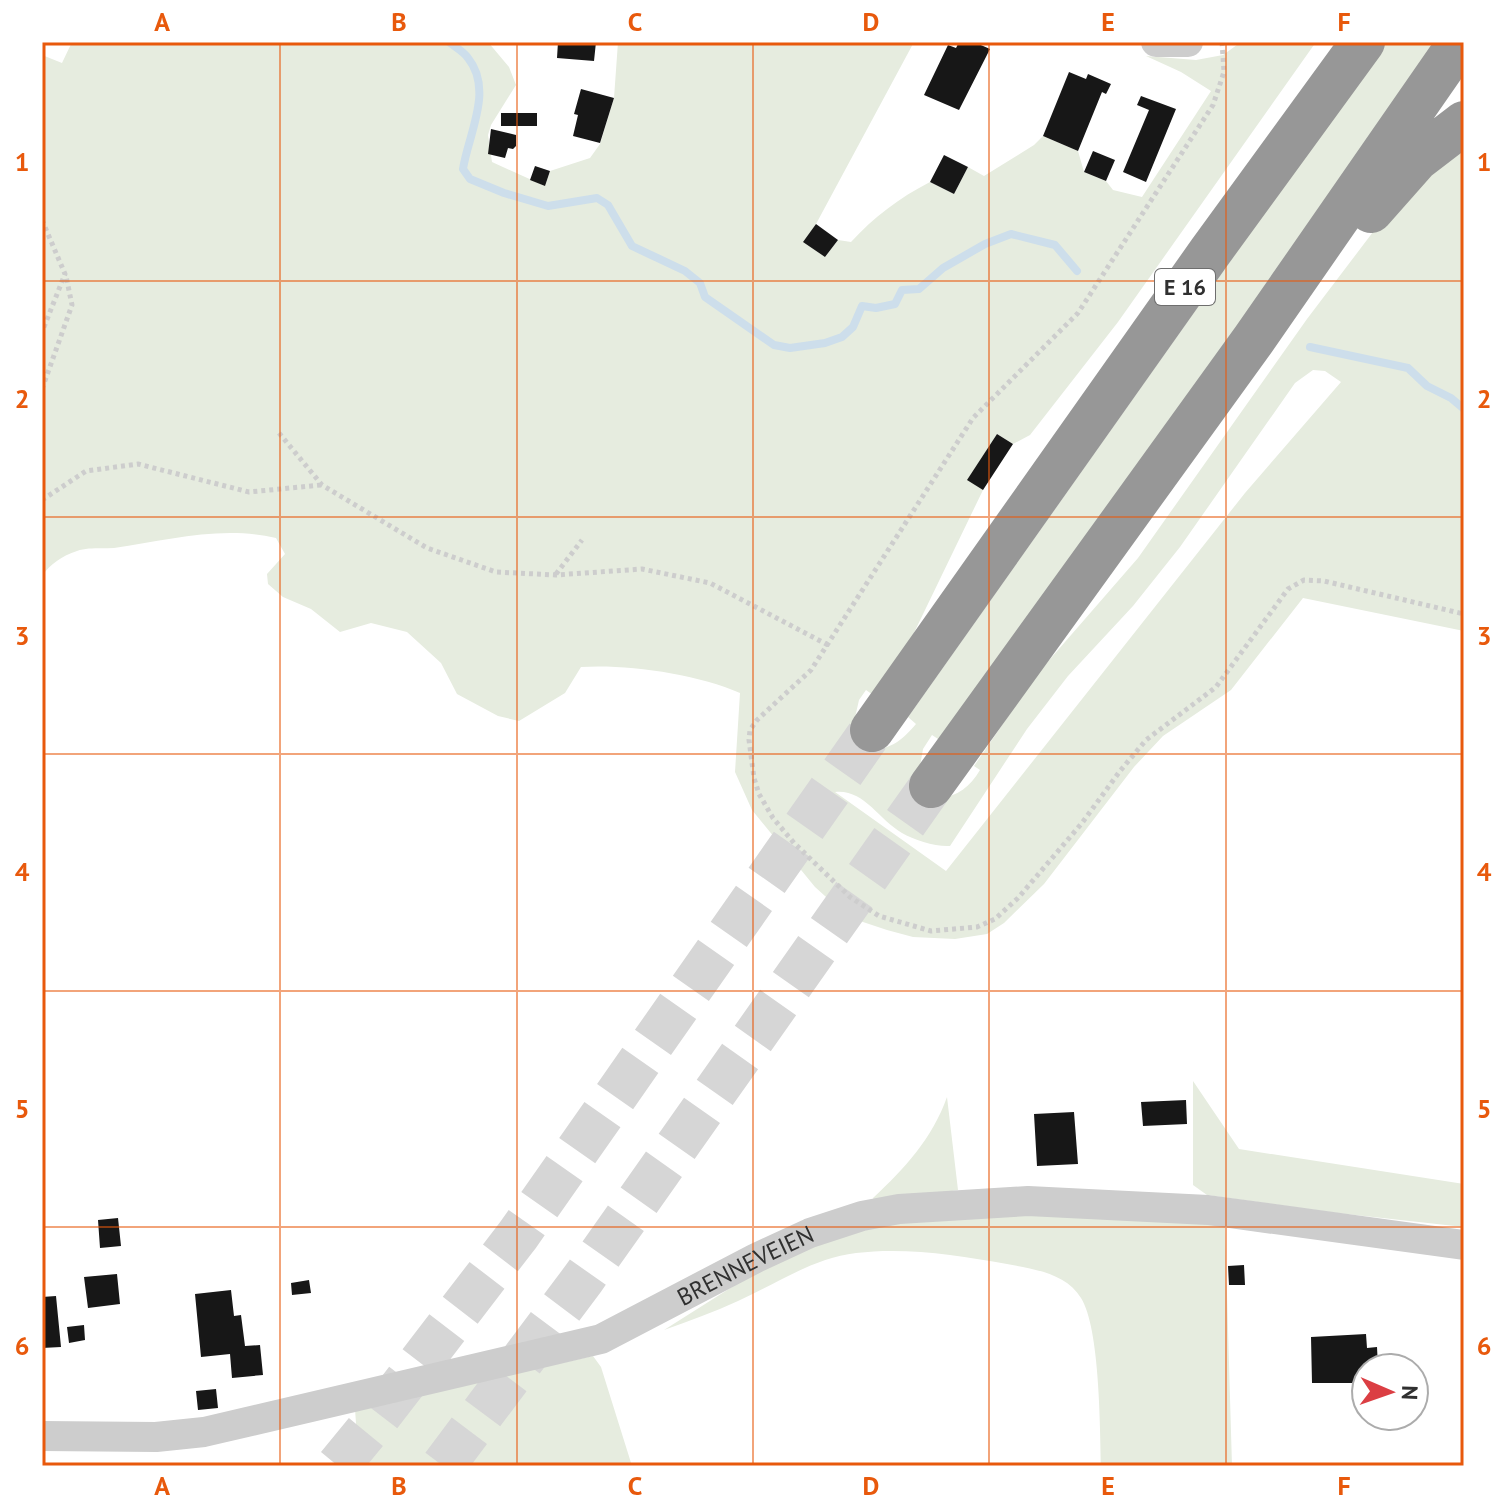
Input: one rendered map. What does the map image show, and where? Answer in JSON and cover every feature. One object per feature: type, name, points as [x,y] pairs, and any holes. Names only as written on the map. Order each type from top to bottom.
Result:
[{"type":"highway","name":"E 16","points":[[872,730],[1210,252],[1363,42]]},
{"type":"highway","points":[[931,786],[1254,339],[1460,42]]},
{"type":"highway","points":[[1254,339],[1307,295],[1380,200],[1417,159],[1464,123]]},
{"type":"street","points":[[1156,42],[1188,42]]},
{"type":"street","name":"BRENNEVEIEN","points":[[42,1436],[156,1437],[204,1432],[601,1339],[810,1233],[862,1216],[899,1209],[1028,1201],[1208,1210],[1464,1245]]},
{"type":"path","points":[[1222,42],[1224,72],[1213,105],[1078,313],[973,418],[828,645],[801,680],[750,730],[751,761],[759,794],[773,818],[794,843],[850,897],[888,919],[920,929],[946,931],[977,927],[995,919],[1018,898],[1082,823],[1132,754],[1165,724],[1206,696],[1227,675],[1288,589],[1304,580],[1324,581],[1464,614]]},
{"type":"path","points":[[42,220],[65,274],[72,305],[43,387]]},
{"type":"path","points":[[42,332],[65,274]]},
{"type":"path","points":[[279,433],[322,485],[427,548],[496,572],[556,575],[642,569],[710,583],[828,645]]},
{"type":"path","points":[[42,500],[86,471],[138,464],[249,492],[322,485]]},
{"type":"path","points":[[556,575],[582,540]]},
{"type":"shaded area","points":[[72,42],[488,42],[509,67],[516,85],[491,125],[488,135],[492,162],[545,186],[550,171],[590,158],[600,144],[614,98],[618,42],[914,42],[804,242],[825,257],[838,240],[851,242],[869,224],[919,188],[930,182],[954,194],[968,167],[984,176],[1043,136],[1078,151],[1084,172],[1106,181],[1113,190],[1142,197],[1211,91],[1181,72],[1146,56],[1196,60],[1223,55],[1241,42],[1316,42],[1118,322],[1030,435],[1013,444],[997,434],[968,479],[983,490],[911,639],[873,695],[866,690],[859,700],[854,722],[870,750],[896,743],[916,724],[908,717],[1385,42],[1441,42],[941,741],[932,735],[923,749],[919,772],[938,799],[952,796],[972,781],[980,770],[974,766],[1038,673],[1138,558],[1307,319],[1376,228],[1464,144],[1464,631],[1303,598],[1231,690],[1163,736],[1134,767],[1044,884],[1004,923],[987,934],[955,939],[913,937],[860,921],[815,887],[752,810],[735,772],[740,693],[703,680],[662,672],[581,667],[565,693],[519,721],[498,716],[457,694],[441,663],[407,632],[371,623],[340,632],[311,609],[283,597],[268,584],[267,574],[285,554],[276,538],[256,534],[215,533],[81,550],[57,561],[42,576],[42,55],[62,63]],"holes":[[[1313,370],[1325,371],[1341,382],[1245,493],[946,871],[835,792],[845,792],[863,800],[907,836],[950,846],[1027,729],[1068,676],[1133,606],[1180,547],[1295,383]]]},
{"type":"shaded area","points":[[1193,1081],[1239,1149],[1464,1184],[1464,1227],[1207,1195],[1193,1185]]},
{"type":"shaded area","points":[[947,1097],[958,1190],[876,1204],[873,1198],[916,1152],[934,1126]]},
{"type":"shaded area","points":[[1016,1213],[1152,1219],[1225,1226],[1232,1466],[1101,1466],[1098,1379],[1087,1312],[1081,1298],[1067,1283],[1038,1270],[932,1253],[856,1253],[810,1266],[729,1305],[664,1330],[810,1242],[896,1219]]},
{"type":"shaded area","points":[[593,1356],[601,1367],[632,1466],[359,1466],[355,1409]]},
{"type":"building","points":[[558,42],[596,42],[594,61],[557,58]]},
{"type":"building","points":[[959,42],[974,42],[990,49],[959,110],[924,95],[948,45],[956,48]]},
{"type":"building","points":[[1069,72],[1086,79],[1088,74],[1111,84],[1106,94],[1102,92],[1078,151],[1043,136]]},
{"type":"building","points":[[581,89],[614,98],[600,143],[573,136],[578,115],[574,114]]},
{"type":"building","points":[[1141,96],[1176,109],[1146,182],[1123,172],[1149,110],[1137,105]]},
{"type":"building","points":[[501,113],[537,113],[537,126],[501,126]]},
{"type":"building","points":[[491,129],[516,135],[516,146],[508,148],[505,158],[488,154]]},
{"type":"building","points":[[1093,151],[1115,160],[1106,181],[1084,172]]},
{"type":"building","points":[[944,155],[968,167],[954,194],[930,182]]},
{"type":"building","points":[[535,166],[550,171],[545,186],[530,180]]},
{"type":"building","points":[[816,224],[838,240],[825,257],[803,242]]},
{"type":"building","points":[[997,434],[1013,444],[983,490],[967,480]]},
{"type":"building","points":[[1186,1100],[1187,1124],[1143,1126],[1141,1102]]},
{"type":"building","points":[[1074,1112],[1078,1164],[1037,1166],[1034,1114]]},
{"type":"building","points":[[118,1218],[121,1246],[100,1248],[98,1220]]},
{"type":"building","points":[[1244,1265],[1245,1285],[1229,1285],[1228,1266]]},
{"type":"building","points":[[117,1274],[120,1304],[88,1308],[84,1277]]},
{"type":"building","points":[[309,1280],[311,1293],[292,1295],[291,1283]]},
{"type":"building","points":[[231,1290],[234,1316],[241,1315],[245,1346],[260,1345],[263,1375],[232,1378],[230,1354],[201,1357],[195,1294]]},
{"type":"building","points":[[56,1296],[61,1347],[42,1348],[42,1297]]},
{"type":"building","points":[[84,1325],[85,1340],[69,1343],[67,1327]]},
{"type":"building","points":[[1366,1334],[1367,1348],[1377,1347],[1377,1352],[1350,1352],[1350,1383],[1312,1383],[1311,1337]]},
{"type":"building","points":[[216,1389],[218,1408],[198,1410],[196,1391]]},
{"type":"waterway","points":[[449,42],[468,58],[479,84],[477,113],[463,169],[470,179],[548,206],[597,198],[608,205],[632,246],[685,271],[700,283],[705,297],[774,345],[790,348],[842,337],[853,327],[862,306],[876,308],[895,304],[902,290],[919,289],[943,268],[985,244],[1011,234],[1055,245],[1077,271]]},
{"type":"waterway","points":[[1310,347],[1408,368],[1427,386],[1451,398],[1464,409]]},
{"type":"tunnel","points":[[338,1466],[518,1235],[872,730]]},
{"type":"tunnel","points":[[443,1466],[583,1279],[931,786]]}]
